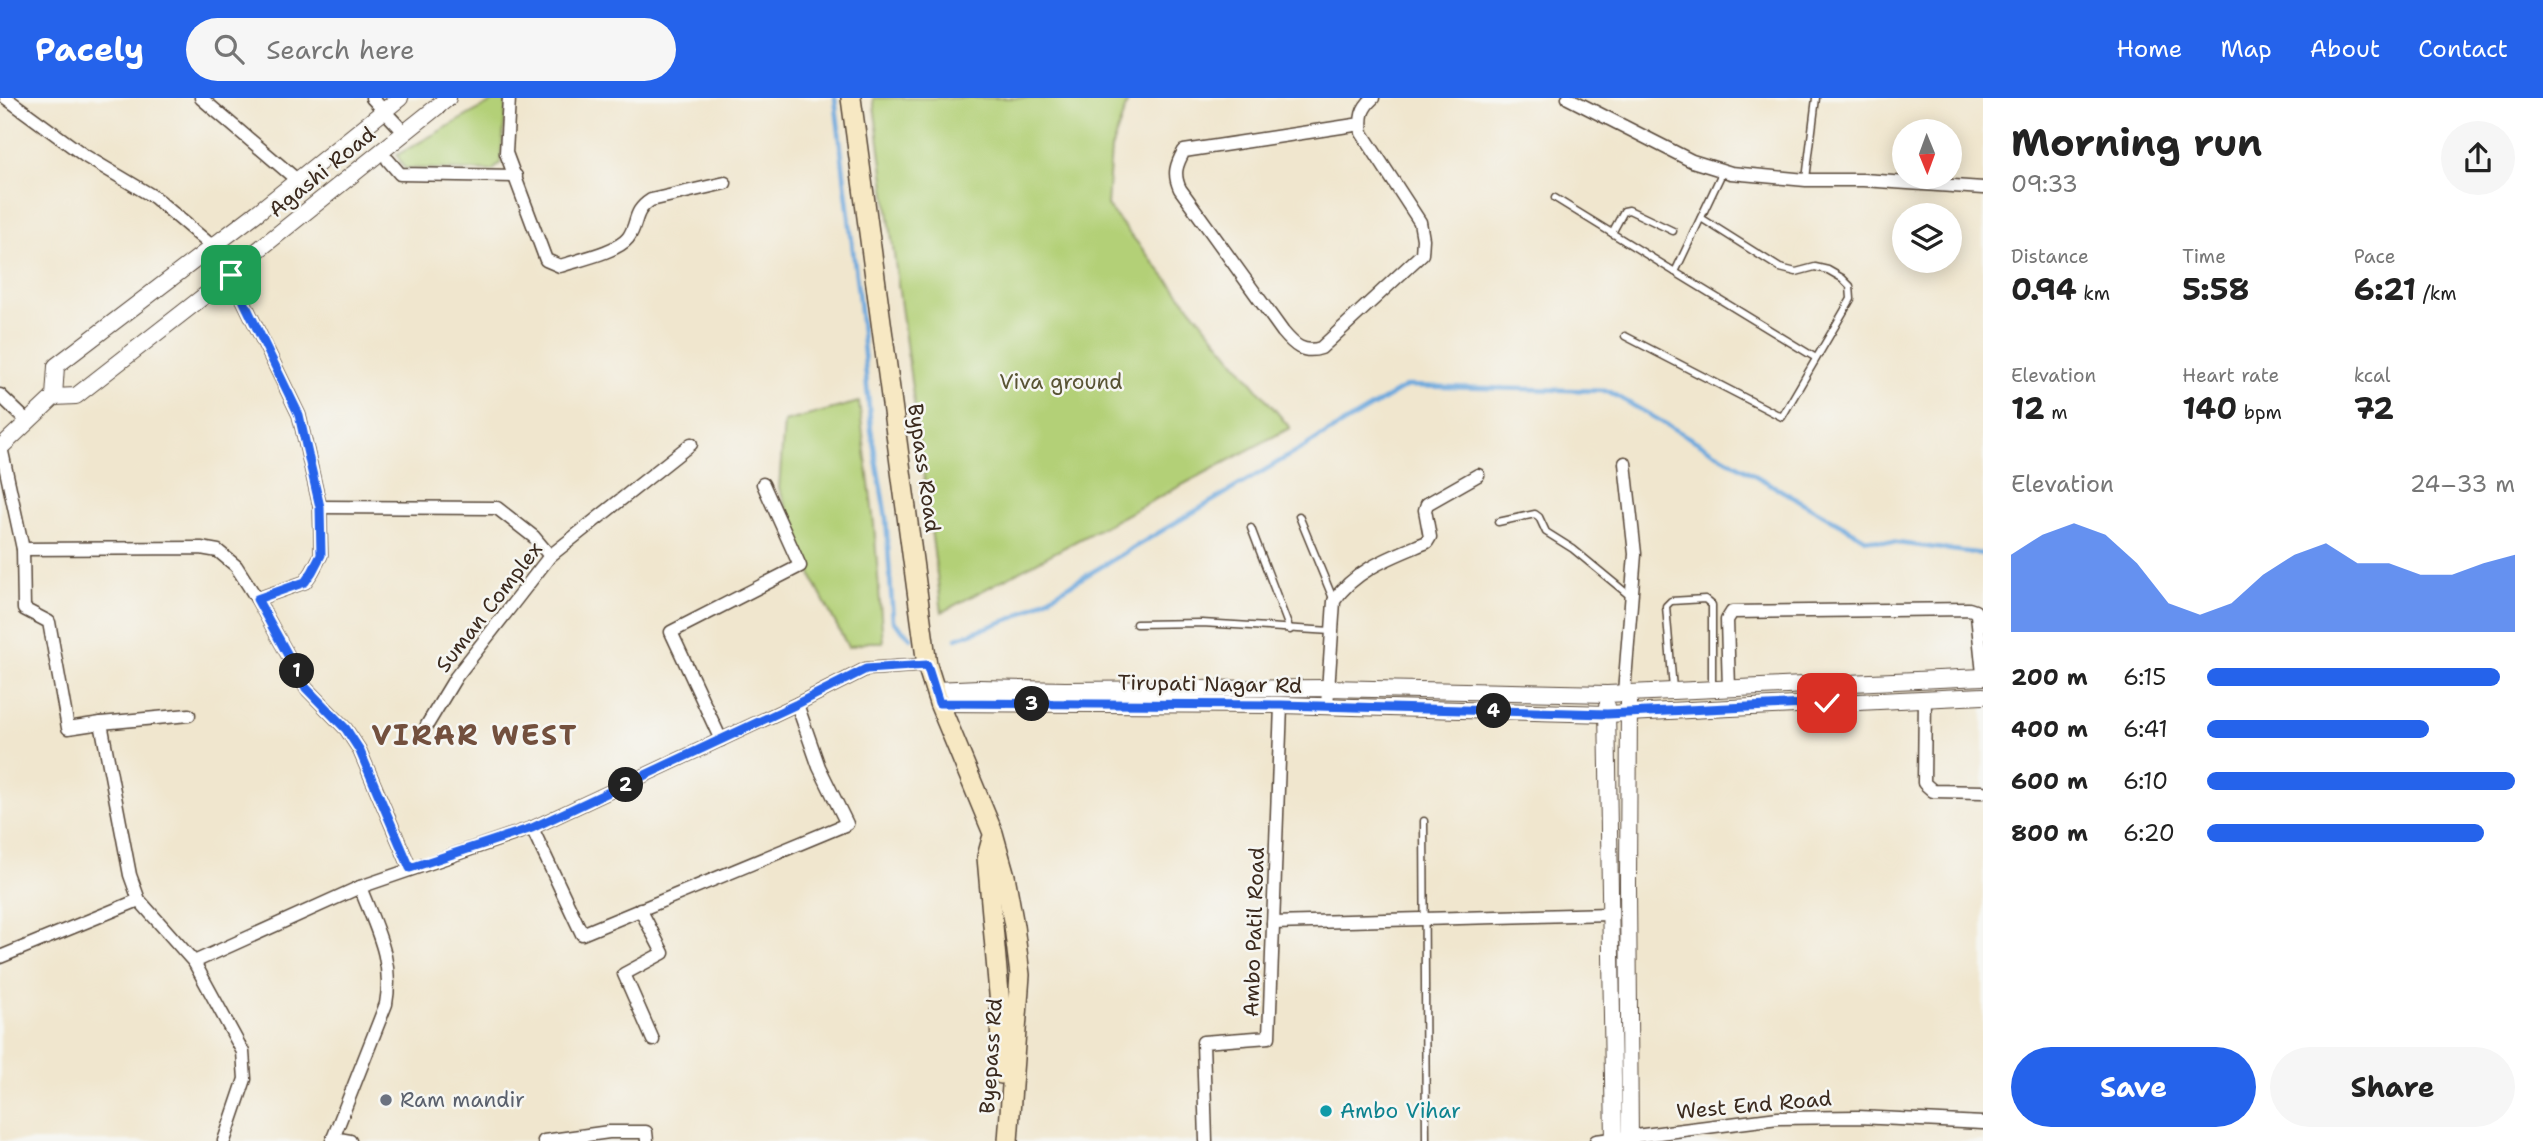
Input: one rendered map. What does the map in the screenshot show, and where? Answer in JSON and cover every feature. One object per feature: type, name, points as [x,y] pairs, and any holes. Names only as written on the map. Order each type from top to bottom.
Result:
[{"type":"main road","name":"Bypass Road","points":[[851,98],[927,665],[993,833]]},
{"type":"main road","name":"Byepass Rd","points":[[993,833],[1005,876],[1020,975],[1008,1141]]},
{"type":"main road","points":[[993,833],[987,857],[998,970],[1001,1074],[994,1141]]},
{"type":"street","points":[[6,98],[85,156],[154,197],[213,247],[231,275],[299,415],[320,507],[321,555],[312,572],[305,582],[257,599]]},
{"type":"street","points":[[201,98],[297,180]]},
{"type":"street","points":[[372,98],[404,132]]},
{"type":"street","name":"Agashi Road","points":[[54,397],[56,366],[213,247],[400,98]]},
{"type":"street","name":"Agashi Road","points":[[1,448],[54,397],[76,396],[231,275],[247,259],[448,98]]},
{"type":"street","points":[[509,98],[506,153],[546,260],[560,266],[618,246],[627,240],[642,206],[651,200],[725,183]]},
{"type":"street","points":[[1361,124],[1184,151],[1178,162],[1175,179],[1180,189],[1283,332],[1294,345],[1306,350],[1321,348],[1422,254],[1420,222],[1362,133],[1364,106],[1373,98]]},
{"type":"street","points":[[1568,98],[1692,161],[1723,171],[1806,180],[1863,180],[1983,188]]},
{"type":"street","points":[[388,160],[400,174],[516,176]]},
{"type":"street","points":[[0,395],[27,421]]},
{"type":"street","name":"Suman Complex","points":[[427,725],[456,677],[550,556],[691,444]]},
{"type":"street","points":[[1,448],[23,549],[24,609],[49,622],[68,728],[189,715]]},
{"type":"street","points":[[1614,1141],[1629,713],[1626,693],[1635,554],[1625,463]]},
{"type":"street","points":[[1327,706],[1334,601],[1343,588],[1378,563],[1427,542],[1430,537],[1425,510],[1427,504],[1478,475]]},
{"type":"street","points":[[721,740],[671,632],[800,566],[763,484]]},
{"type":"street","points":[[320,507],[497,508],[534,537],[550,556]]},
{"type":"street","points":[[23,549],[201,548],[218,551],[236,566],[306,688],[346,729],[359,749],[410,868]]},
{"type":"street","points":[[937,696],[979,688],[1327,688],[1607,694],[1729,689],[1983,676],[1977,615],[1969,609],[1732,612],[1727,620],[1729,689]]},
{"type":"street","points":[[194,962],[360,887],[532,828],[866,669],[927,665]]},
{"type":"street","points":[[1607,694],[1610,914],[1620,967],[1630,1139]]},
{"type":"street","name":"Tirupati Nagar Rd","points":[[937,696],[1607,714],[1983,696]]},
{"type":"street","points":[[1925,698],[1924,783],[1933,792],[1983,792]]},
{"type":"street","points":[[532,828],[582,934],[847,824],[819,767],[797,704]]},
{"type":"street","name":"Ambo Patil Road","points":[[1206,1141],[1203,1042],[1269,1037],[1281,705]]},
{"type":"street","points":[[101,723],[130,875],[139,900],[194,962],[243,1052],[245,1079],[224,1141]]},
{"type":"street","points":[[350,1141],[333,1140],[386,1004],[389,986],[388,963],[360,887]]},
{"type":"street","points":[[0,957],[139,900]]},
{"type":"street","points":[[640,909],[663,953],[624,974],[653,1040]]},
{"type":"street","points":[[1273,923],[1610,914]]},
{"type":"street","name":"West End Road","points":[[1596,1141],[1630,1139],[1778,1118],[1858,1117],[1983,1123]]},
{"type":"street","points":[[544,1141],[609,1132],[646,1132],[647,1141]]},
{"type":"lane","points":[[1806,180],[1816,98]]},
{"type":"lane","points":[[1675,272],[1723,171]]},
{"type":"lane","points":[[1555,198],[1816,358]]},
{"type":"lane","points":[[1612,233],[1624,211],[1629,210],[1673,231]]},
{"type":"lane","points":[[1625,336],[1782,417],[1851,299],[1850,286],[1828,270],[1815,267],[1796,272],[1780,268],[1701,218]]},
{"type":"lane","points":[[1498,522],[1535,514],[1546,532],[1573,549],[1632,597]]},
{"type":"lane","points":[[1299,516],[1334,601]]},
{"type":"lane","points":[[1251,528],[1290,630]]},
{"type":"lane","points":[[1673,691],[1666,607],[1671,601],[1705,599],[1712,605],[1712,689]]},
{"type":"lane","points":[[1136,624],[1202,623],[1331,631]]},
{"type":"lane","points":[[1424,821],[1426,1141]]},
{"type":"green space","points":[[499,98],[507,98],[500,164],[492,171],[404,168],[397,155]]},
{"type":"green space","name":"Viva ground","points":[[873,98],[1129,98],[1111,149],[1107,206],[1290,428],[942,612]]},
{"type":"green space","points":[[859,402],[874,524],[883,642],[848,647],[815,584],[779,488],[784,422]]},
{"type":"waterway","points":[[835,98],[871,429],[886,518],[893,621],[911,638]]},
{"type":"waterway","points":[[957,638],[1016,617],[1407,386],[1608,391],[1866,539],[1983,554]]},
{"type":"place","name":"Ram mandir","points":[[386,1100]]},
{"type":"place","name":"Ambo Vihar","points":[[1326,1111]]},
{"type":"district","name":"VIRAR WEST","points":[[475,735]]},
{"type":"route","points":[[231,275],[299,415],[320,507],[321,555],[312,572],[305,582],[257,599],[306,688],[346,729],[359,749],[410,868],[532,828],[866,669],[927,665],[939,703],[1281,705],[1607,714],[1827,703]]}]
